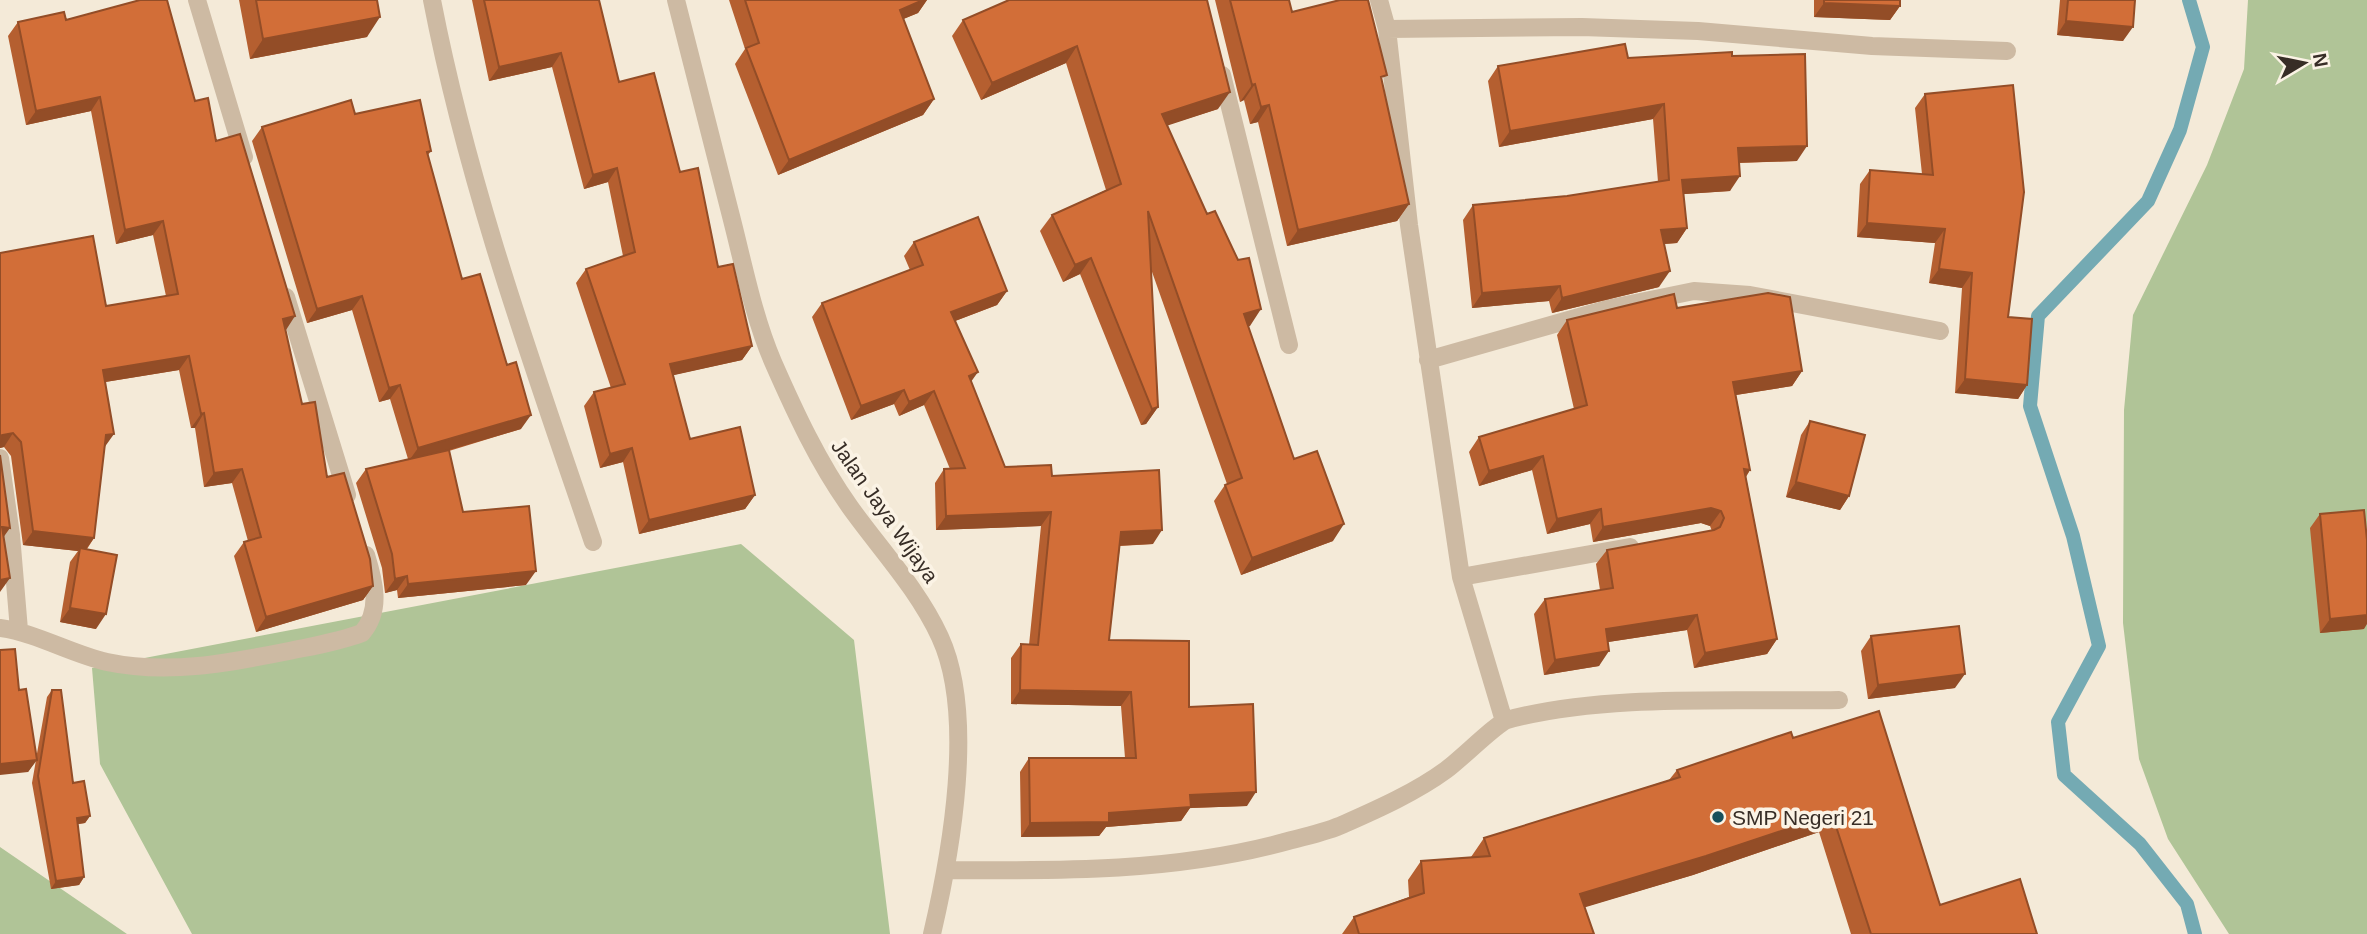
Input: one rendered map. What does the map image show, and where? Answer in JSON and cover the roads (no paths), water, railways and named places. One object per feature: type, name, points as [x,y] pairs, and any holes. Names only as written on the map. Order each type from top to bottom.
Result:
[{"type":"street","points":[[197,0],[248,173]]},
{"type":"street","points":[[432,0],[445,68],[500,269],[593,542]]},
{"type":"street","name":"Jalan Jaya Wijaya","points":[[676,0],[740,254],[771,359],[804,432],[835,484],[919,600],[941,638],[952,679],[957,718],[956,772],[947,870],[932,934]]},
{"type":"street","points":[[1379,0],[1387,29],[1428,360],[1461,577],[1504,721]]},
{"type":"street","points":[[1387,29],[1582,27],[1698,31],[1872,46],[2007,51]]},
{"type":"street","points":[[1218,62],[1289,345]]},
{"type":"street","points":[[280,279],[354,517]]},
{"type":"street","points":[[1428,360],[1611,307],[1694,291],[1750,295],[1940,331]]},
{"type":"street","points":[[0,458],[12,536],[19,631]]},
{"type":"street","points":[[0,628],[19,631],[55,647],[108,662],[158,668],[223,665],[347,639],[362,633],[370,623],[375,608],[371,570],[362,544]]},
{"type":"street","points":[[1461,577],[1648,544]]},
{"type":"street","points":[[947,870],[1066,871],[1161,866],[1261,848],[1340,826],[1406,794],[1445,771],[1504,721],[1567,709],[1654,703],[1839,700]]},
{"type":"waterway","points":[[2189,0],[2203,47],[2180,130],[2148,201],[2038,316],[2030,406],[2073,536],[2099,646],[2058,722],[2064,775],[2140,844],[2187,904],[2195,934]]},
{"type":"place","name":"SMP Negeri 21","points":[[1718,817]]}]
